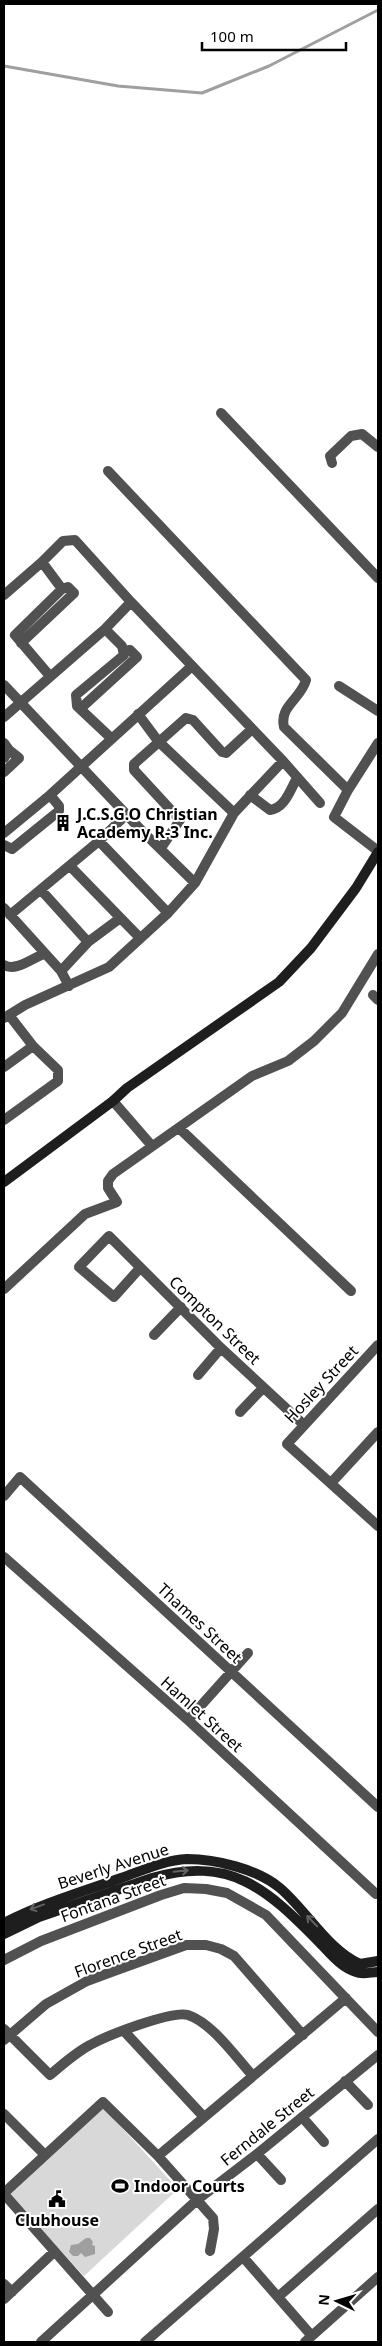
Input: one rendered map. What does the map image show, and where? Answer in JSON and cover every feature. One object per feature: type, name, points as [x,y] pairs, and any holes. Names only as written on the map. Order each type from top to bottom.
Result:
[{"type":"street","points":[[221,413],[378,578]]},
{"type":"street","points":[[332,463],[330,456],[350,436],[362,434],[378,446]]},
{"type":"street","points":[[108,471],[306,680],[304,686],[284,712],[282,719],[284,727],[348,790]]},
{"type":"street","points":[[4,594],[42,562],[63,541],[75,540],[131,602],[284,761],[320,804]]},
{"type":"street","points":[[42,562],[62,589],[15,635],[49,675]]},
{"type":"street","points":[[4,716],[105,628],[131,602]]},
{"type":"street","points":[[105,628],[124,651],[124,655],[76,695],[74,700],[80,709],[111,738]]},
{"type":"street","points":[[4,833],[192,666]]},
{"type":"street","points":[[4,685],[195,883]]},
{"type":"street","points":[[339,686],[378,711]]},
{"type":"street","points":[[138,714],[158,741],[234,813]]},
{"type":"street","points":[[161,848],[180,820],[132,767],[158,741],[186,718],[193,720],[222,752],[226,753],[252,729]]},
{"type":"street","points":[[4,1182],[127,1088],[280,982],[311,948],[356,888],[378,851],[334,817],[348,790],[378,743]]},
{"type":"street","points":[[4,772],[19,758],[5,750]]},
{"type":"street","points":[[4,1120],[58,1081],[58,1070],[6,1016],[25,1005],[109,967],[168,914],[195,883],[234,813],[284,761]]},
{"type":"street","points":[[250,795],[270,810],[276,809],[282,805],[297,778]]},
{"type":"street","points":[[4,845],[12,849],[59,811],[60,806],[50,794]]},
{"type":"street","points":[[69,986],[61,971],[7,911],[41,890],[99,841],[127,814]]},
{"type":"street","points":[[99,841],[168,914]]},
{"type":"street","points":[[70,866],[140,938]]},
{"type":"street","points":[[41,890],[88,942]]},
{"type":"street","points":[[61,971],[88,942],[119,918]]},
{"type":"street","points":[[4,965],[15,967],[44,954]]},
{"type":"street","points":[[4,1289],[85,1214],[117,1202],[108,1188],[108,1181],[113,1174],[180,1129],[252,1076],[288,1061],[314,1041],[342,1013],[378,954]]},
{"type":"street","points":[[4,1068],[33,1046]]},
{"type":"street","points":[[112,1101],[152,1146]]},
{"type":"street","points":[[180,1129],[351,1291]]},
{"type":"street","name":"Compton Street","points":[[140,1268],[114,1297],[79,1267],[109,1236],[221,1348],[304,1424]]},
{"type":"street","points":[[154,1336],[180,1307]]},
{"type":"street","name":"Hosley Street","points":[[331,1484],[286,1444],[378,1345]]},
{"type":"street","points":[[198,1375],[221,1348]]},
{"type":"street","points":[[240,1412],[263,1388]]},
{"type":"street","points":[[376,1521],[331,1484],[378,1432]]},
{"type":"street","name":"Thames Street","points":[[4,1496],[20,1477],[378,1807]]},
{"type":"street","name":"Hamlet Street","points":[[4,1557],[188,1720],[376,1894],[378,1893]]},
{"type":"street","points":[[188,1720],[248,1653]]},
{"type":"street","name":"Beverly Avenue","points":[[4,1923],[30,1910],[176,1860],[200,1860],[232,1866],[267,1879],[280,1888],[344,1955],[360,1964],[378,1961]]},
{"type":"street","name":"Beverly Avenue","points":[[4,1934],[39,1917],[152,1878],[171,1873],[208,1870],[231,1875],[266,1893],[289,1912],[340,1963],[350,1970],[358,1974],[378,1972]]},
{"type":"street","name":"Fontana Street","points":[[4,1960],[41,1941],[184,1888],[206,1889],[227,1893],[266,1915],[378,2032]]},
{"type":"street","name":"Florence Street","points":[[6,2035],[46,2004],[87,1981],[186,1945],[206,1944],[234,1956],[303,2035]]},
{"type":"street","points":[[158,2156],[203,2116],[346,1998]]},
{"type":"street","points":[[6,2035],[50,2075],[75,2054],[91,2044],[158,2018],[186,2014],[203,2023],[252,2075]]},
{"type":"street","points":[[124,2031],[203,2116]]},
{"type":"street","name":"Ferndale Street","points":[[44,2341],[197,2200],[257,2154],[378,2054]]},
{"type":"street","points":[[345,2081],[368,2105]]},
{"type":"street","points":[[108,2312],[4,2194],[103,2102],[158,2156],[213,2218],[214,2229],[210,2251]]},
{"type":"street","points":[[4,2114],[45,2155]]},
{"type":"street","points":[[302,2117],[324,2142]]},
{"type":"street","points":[[145,2342],[378,2139]]},
{"type":"street","points":[[257,2154],[281,2180]]},
{"type":"street","points":[[278,2297],[378,2209]]},
{"type":"street","points":[[4,2284],[8,2296],[54,2252]]},
{"type":"street","points":[[243,2257],[278,2297],[308,2339],[378,2278]]},
{"type":"shaded area","points":[[101,2105],[178,2189],[84,2276],[7,2192]]},
{"type":"shaded area","points":[[86,2238],[90,2238],[93,2242],[95,2254],[85,2257],[81,2253],[78,2256],[73,2256],[69,2252],[71,2245],[78,2244]]},
{"type":"waterway","points":[[4,66],[118,86],[202,93],[269,66],[378,10]]},
{"type":"place","name":"J.C.S.G.O Christian Academy R-3 Inc.","points":[[63,823]]},
{"type":"place","name":"Indoor Courts","points":[[120,2186]]},
{"type":"place","name":"Clubhouse","points":[[57,2199]]}]
